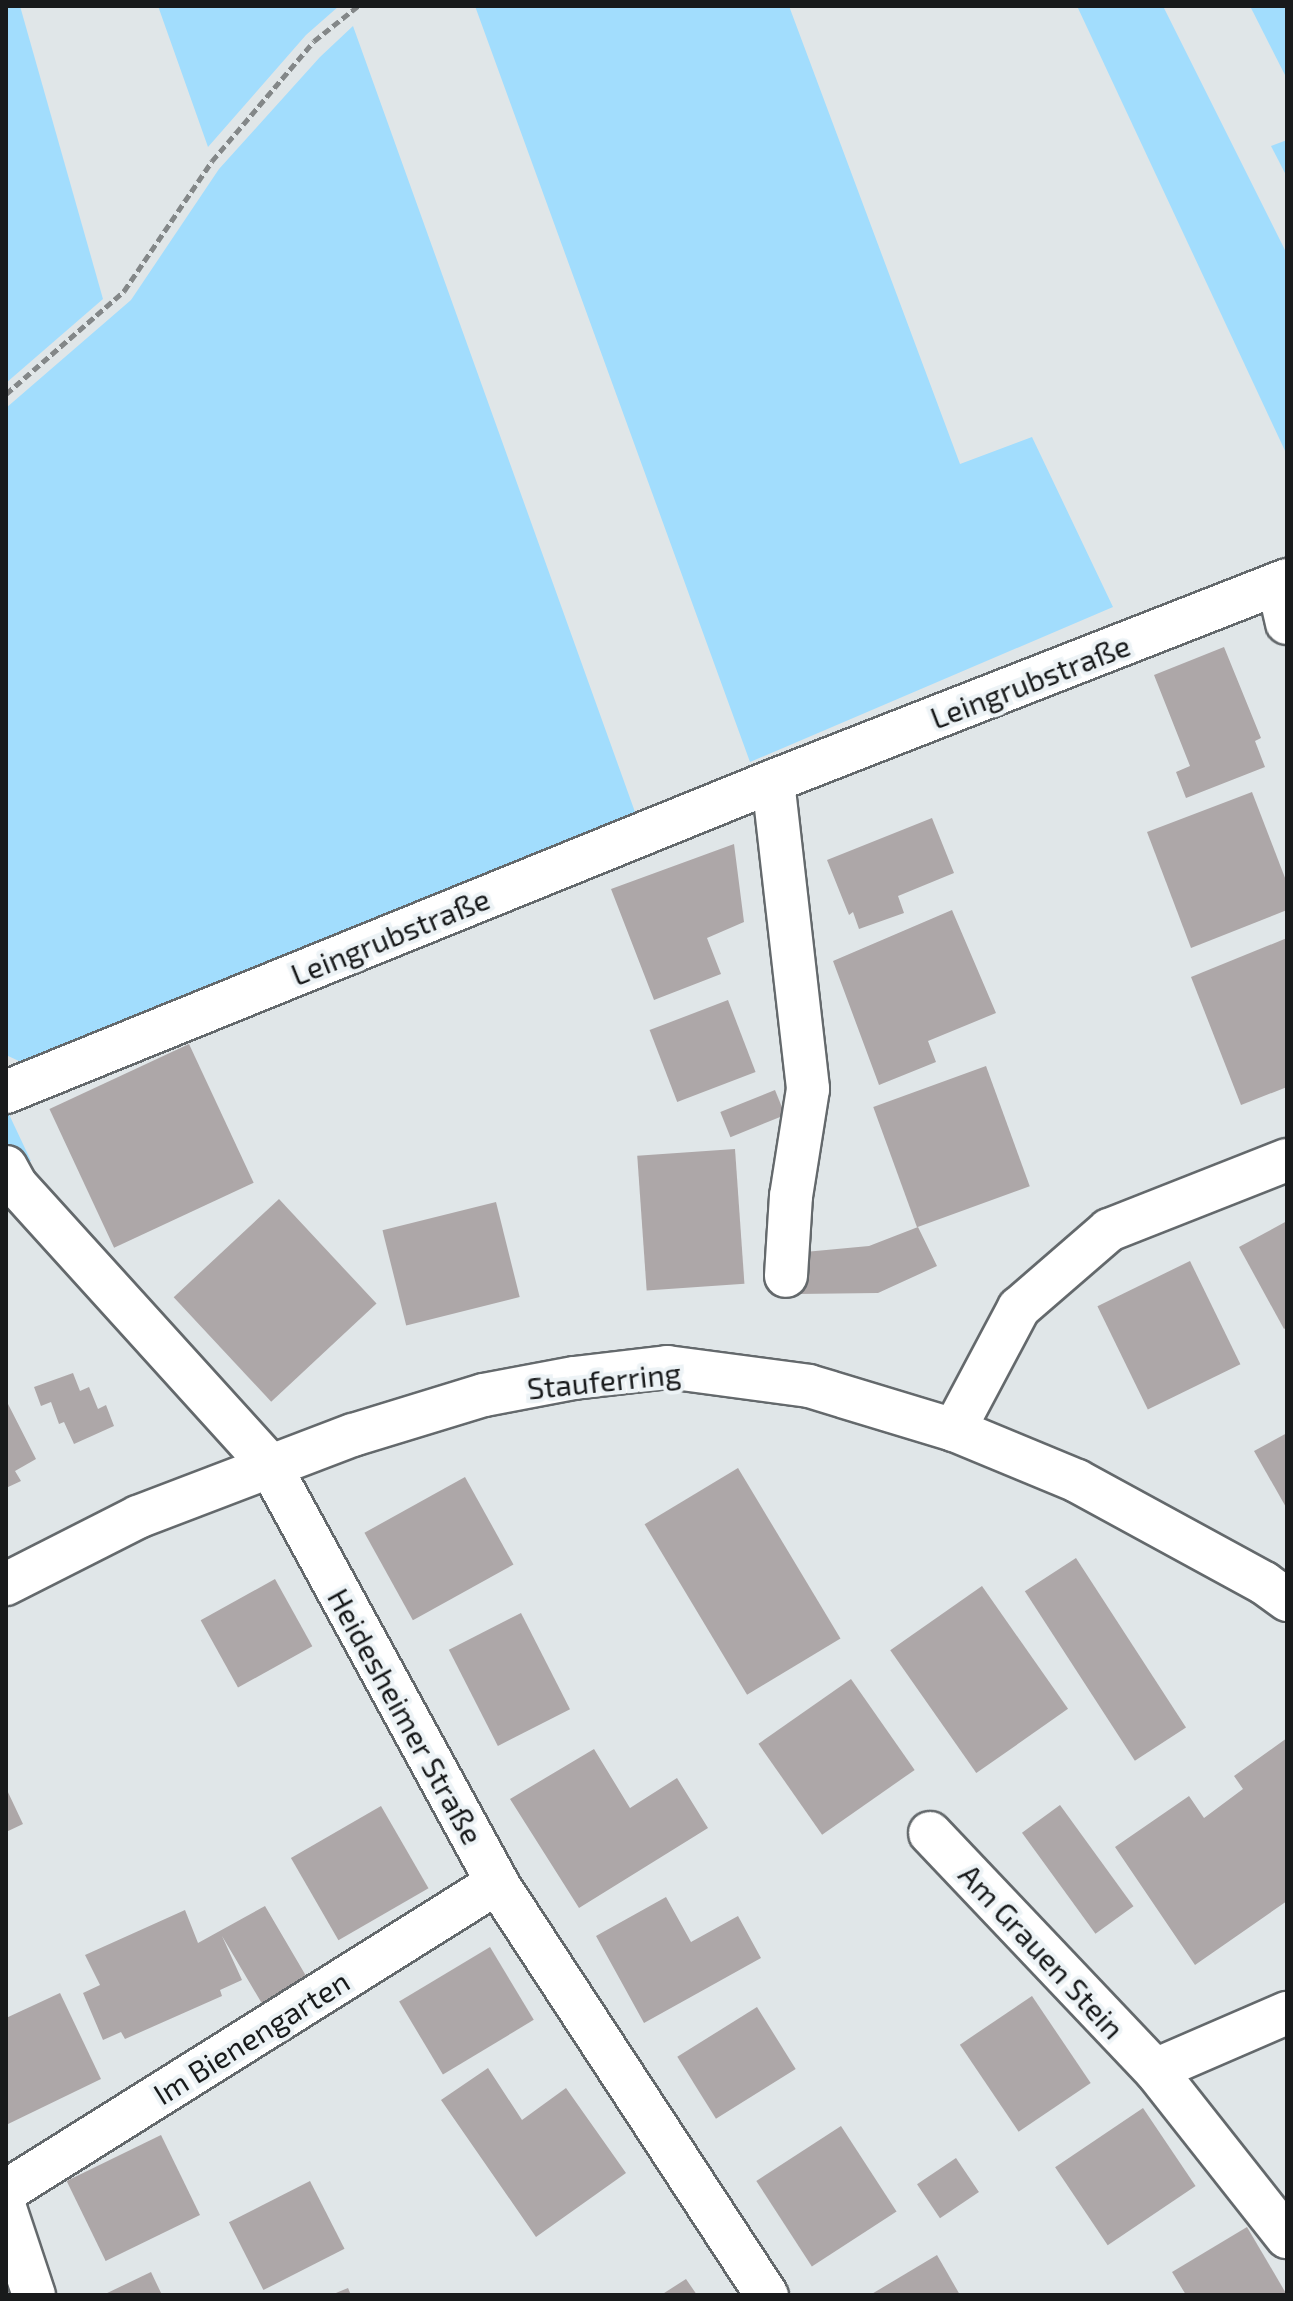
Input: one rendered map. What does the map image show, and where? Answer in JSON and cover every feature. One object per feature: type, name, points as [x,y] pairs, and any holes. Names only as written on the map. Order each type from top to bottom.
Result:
[{"type":"street","name":"Leingrubstraße","points":[[6,1092],[773,781],[1284,596]]},
{"type":"street","points":[[773,781],[808,1089],[791,1196],[786,1276]]},
{"type":"street","points":[[954,1430],[1019,1308],[1109,1230],[1287,1160]]},
{"type":"street","name":"Heidesheimer Straße","points":[[6,1167],[16,1185],[269,1464],[497,1883],[767,2295]]},
{"type":"street","name":"Stauferring","points":[[6,1584],[138,1517],[269,1464],[484,1395],[574,1378],[667,1367],[809,1386],[954,1430],[1077,1481],[1264,1583],[1287,1600]]},
{"type":"street","name":"Am Grauen Stein","points":[[930,1833],[1155,2070],[1287,2237]]},
{"type":"street","name":"Im Bienengarten","points":[[6,2191],[497,1883]]},
{"type":"street","points":[[1155,2070],[1287,2013]]},
{"type":"street","points":[[6,2211],[34,2295]]},
{"type":"path","points":[[6,394],[124,291],[212,161],[314,41],[358,6]]},
{"type":"shaded area","points":[[6,6],[20,6],[103,299],[6,383]]},
{"type":"shaded area","points":[[158,6],[339,6],[306,35],[208,147]]},
{"type":"shaded area","points":[[475,6],[789,6],[960,464],[1032,437],[1113,607],[750,762]]},
{"type":"shaded area","points":[[1077,6],[1163,6],[1287,254],[1287,455]]},
{"type":"shaded area","points":[[1250,6],[1287,6],[1287,79]]},
{"type":"shaded area","points":[[353,26],[635,812],[21,1062],[6,1055],[6,408],[131,300],[219,169],[320,57]]},
{"type":"shaded area","points":[[1287,140],[1287,177],[1271,146]]},
{"type":"shaded area","points":[[6,1108],[31,1161],[6,1163]]},
{"type":"building","points":[[1224,647],[1261,738],[1255,741],[1265,767],[1186,798],[1176,772],[1190,766],[1154,675]]},
{"type":"building","points":[[1252,792],[1287,883],[1287,910],[1191,948],[1147,832]]},
{"type":"building","points":[[932,818],[954,873],[898,896],[904,913],[859,929],[853,912],[849,915],[827,860]]},
{"type":"building","points":[[734,844],[744,922],[707,938],[721,974],[654,1000],[611,889]]},
{"type":"building","points":[[952,910],[996,1013],[928,1041],[936,1062],[879,1085],[833,961]]},
{"type":"building","points":[[1287,938],[1287,1087],[1241,1105],[1191,977]]},
{"type":"building","points":[[728,1000],[756,1072],[677,1102],[650,1030]]},
{"type":"building","points":[[189,1044],[254,1183],[114,1248],[49,1109]]},
{"type":"building","points":[[986,1066],[1030,1186],[917,1227],[873,1107]]},
{"type":"building","points":[[775,1090],[785,1115],[730,1137],[720,1112]]},
{"type":"building","points":[[735,1149],[744,1284],[647,1291],[637,1156]]},
{"type":"building","points":[[279,1199],[377,1304],[271,1402],[174,1297]]},
{"type":"building","points":[[496,1202],[520,1297],[406,1325],[382,1230]]},
{"type":"building","points":[[1287,1221],[1287,1327],[1284,1329],[1239,1247]]},
{"type":"building","points":[[918,1227],[937,1266],[878,1293],[797,1294],[794,1253],[869,1246]]},
{"type":"building","points":[[1190,1261],[1240,1364],[1148,1410],[1097,1306]]},
{"type":"building","points":[[73,1373],[80,1391],[89,1387],[98,1409],[106,1405],[114,1426],[74,1444],[64,1422],[59,1424],[51,1402],[41,1406],[34,1387]]},
{"type":"building","points":[[6,1400],[36,1459],[15,1471],[21,1481],[6,1488]]},
{"type":"building","points":[[1287,1433],[1287,1509],[1254,1451]]},
{"type":"building","points":[[738,1468],[840,1639],[747,1695],[645,1524]]},
{"type":"building","points":[[465,1477],[513,1564],[413,1620],[364,1533]]},
{"type":"building","points":[[1076,1558],[1186,1727],[1135,1761],[1025,1591]]},
{"type":"building","points":[[275,1579],[312,1646],[238,1688],[201,1620]]},
{"type":"building","points":[[982,1586],[1068,1709],[976,1773],[890,1650]]},
{"type":"building","points":[[521,1613],[570,1709],[498,1746],[449,1650]]},
{"type":"building","points":[[851,1679],[915,1770],[822,1835],[758,1744]]},
{"type":"building","points":[[1287,1738],[1287,1901],[1195,1965],[1115,1847],[1189,1796],[1204,1818],[1243,1789],[1234,1776]]},
{"type":"building","points":[[594,1749],[630,1808],[677,1778],[708,1828],[579,1908],[510,1799]]},
{"type":"building","points":[[6,1788],[23,1824],[6,1832]]},
{"type":"building","points":[[1060,1805],[1133,1906],[1095,1934],[1022,1833]]},
{"type":"building","points":[[381,1806],[428,1888],[338,1940],[291,1858]]},
{"type":"building","points":[[666,1897],[691,1942],[738,1916],[761,1958],[644,2023],[596,1936]]},
{"type":"building","points":[[265,1906],[309,1981],[264,2007],[222,1936],[242,1980],[220,1990],[222,1996],[125,2039],[121,2032],[103,2040],[83,1993],[100,1985],[85,1955],[185,1910],[198,1943]]},
{"type":"building","points":[[490,1947],[534,2020],[443,2074],[399,2002]]},
{"type":"building","points":[[60,1993],[101,2079],[6,2125],[6,2018]]},
{"type":"building","points":[[1032,1996],[1091,2083],[1019,2132],[960,2045]]},
{"type":"building","points":[[757,2007],[796,2069],[716,2119],[677,2057]]},
{"type":"building","points":[[488,2068],[522,2120],[566,2088],[626,2173],[536,2237],[441,2100]]},
{"type":"building","points":[[1143,2108],[1196,2186],[1108,2245],[1055,2167]]},
{"type":"building","points":[[841,2126],[897,2212],[812,2267],[756,2181]]},
{"type":"building","points":[[161,2135],[200,2215],[106,2261],[67,2181]]},
{"type":"building","points":[[956,2158],[979,2192],[940,2218],[917,2184]]},
{"type":"building","points":[[310,2181],[345,2249],[263,2290],[229,2222]]},
{"type":"building","points":[[1247,2227],[1287,2295],[1186,2295],[1172,2272]]},
{"type":"building","points":[[937,2255],[960,2295],[870,2295]]},
{"type":"building","points":[[151,2272],[162,2295],[103,2295]]},
{"type":"building","points":[[686,2279],[697,2295],[661,2295]]},
{"type":"building","points":[[348,2288],[351,2295],[331,2295]]}]
